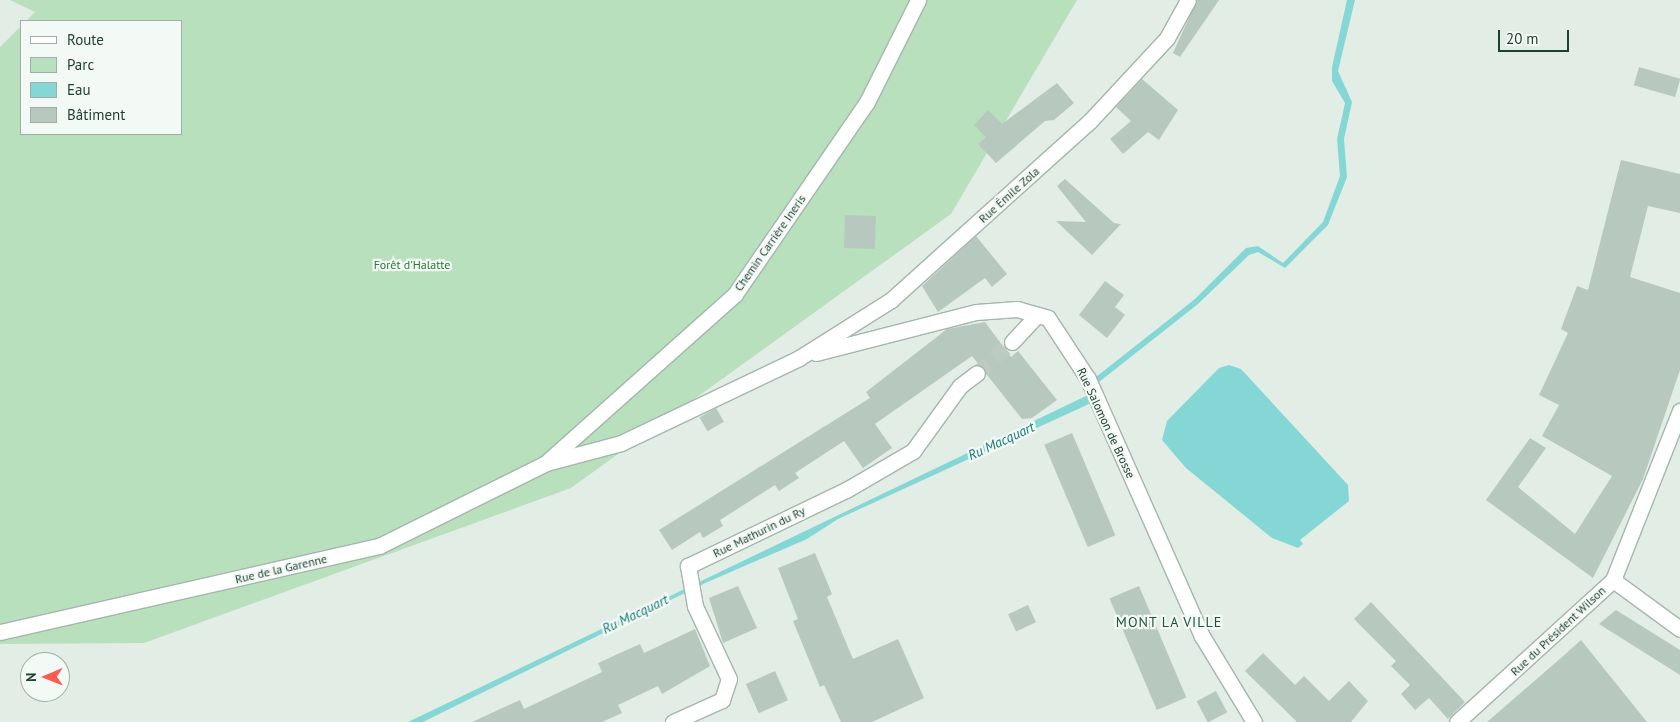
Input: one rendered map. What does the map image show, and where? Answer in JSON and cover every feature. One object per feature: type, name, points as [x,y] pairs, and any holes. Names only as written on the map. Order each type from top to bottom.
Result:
[{"type":"street","name":"Chemin Carrière Ineris","points":[[546,463],[735,294],[867,102],[918,0]]},
{"type":"street","name":"Rue Émile Zola","points":[[799,358],[891,300],[1088,122],[1167,38],[1188,0]]},
{"type":"street","name":"Rue Salomon de Brosse","points":[[799,358],[976,312],[1018,308],[1048,318],[1088,379],[1202,636],[1247,707],[1254,722]]},
{"type":"street","points":[[1012,342],[1037,315]]},
{"type":"street","points":[[546,463],[621,444],[799,358]]},
{"type":"street","name":"Rue Mathurin du Ry","points":[[673,722],[722,700],[729,678],[694,606],[687,576],[688,566],[846,490],[913,451],[960,386],[977,373]]},
{"type":"street","name":"Rue du Président Wilson","points":[[1457,722],[1613,580],[1680,411]]},
{"type":"street","name":"Rue de la Garenne","points":[[0,632],[379,546],[546,463]]},
{"type":"street","points":[[1613,580],[1680,629]]},
{"type":"street","name":"Rue Salomon de Brosse","points":[[1247,707],[1266,722]]},
{"type":"green space","name":"Forêt d'Halatte","points":[[10,0],[1077,0],[951,214],[571,488],[144,643],[0,644],[0,47],[20,27],[20,135],[182,135],[182,20],[27,20],[35,12]]},
{"type":"water","points":[[1347,0],[1355,0],[1338,71],[1352,102],[1344,139],[1347,177],[1328,225],[1285,268],[1258,252],[1249,255],[1198,304],[1099,382],[1096,377],[1195,299],[1246,248],[1258,246],[1283,263],[1323,222],[1340,176],[1337,139],[1345,103],[1332,81],[1332,67]]},
{"type":"water","points":[[1229,365],[1241,369],[1348,485],[1349,501],[1300,540],[1303,544],[1298,548],[1272,538],[1186,468],[1162,440],[1167,421],[1219,368]]},
{"type":"water","name":"Ru Macquart","points":[[1088,395],[1089,404],[838,519],[807,539],[703,584],[423,722],[408,722]]},
{"type":"building","points":[[1197,0],[1219,0],[1180,57],[1173,53]]},
{"type":"building","points":[[1639,67],[1680,79],[1675,97],[1634,85]]},
{"type":"building","points":[[1142,79],[1178,110],[1159,140],[1148,132],[1123,154],[1110,139],[1131,121],[1116,107]]},
{"type":"building","points":[[1057,83],[1074,103],[1054,120],[1045,121],[996,163],[978,144],[986,137],[974,125],[988,110],[1002,124]]},
{"type":"building","points":[[1621,160],[1680,174],[1680,213],[1648,206],[1630,277],[1680,293],[1680,370],[1643,479],[1593,578],[1486,500],[1530,438],[1546,448],[1518,487],[1575,534],[1612,476],[1542,436],[1559,405],[1539,395],[1568,333],[1561,329],[1577,286],[1588,290]]},
{"type":"building","points":[[1065,179],[1114,223],[1121,224],[1092,255],[1056,221],[1086,222],[1057,186]]},
{"type":"building","points":[[845,215],[876,216],[875,249],[844,248]]},
{"type":"building","points":[[976,236],[1007,274],[992,287],[985,278],[938,312],[922,286]]},
{"type":"building","points":[[1105,281],[1124,295],[1115,307],[1125,315],[1107,338],[1079,315]]},
{"type":"building","points":[[985,322],[1011,357],[1018,351],[1057,400],[1032,418],[1022,419],[972,356],[875,424],[892,448],[863,468],[844,441],[795,473],[799,478],[779,491],[775,485],[720,520],[723,526],[703,538],[700,532],[672,550],[659,530],[870,398],[866,392],[947,329]]},
{"type":"building","points":[[716,408],[724,422],[708,431],[700,418]]},
{"type":"building","points":[[1072,433],[1115,535],[1088,547],[1044,445]]},
{"type":"building","points":[[815,553],[832,594],[827,597],[853,659],[898,639],[924,698],[872,722],[841,722],[824,685],[820,687],[793,621],[798,619],[778,568]]},
{"type":"building","points":[[738,586],[757,628],[723,643],[709,598]]},
{"type":"building","points":[[1139,586],[1186,697],[1157,710],[1110,599]]},
{"type":"building","points":[[1371,602],[1465,702],[1448,719],[1429,698],[1415,710],[1401,694],[1410,685],[1391,666],[1396,661],[1354,619]]},
{"type":"building","points":[[1028,605],[1036,622],[1016,632],[1008,614]]},
{"type":"building","points":[[1616,610],[1680,650],[1680,675],[1599,624]]},
{"type":"building","points":[[695,629],[710,666],[662,694],[658,686],[618,705],[622,713],[602,722],[472,722],[520,700],[524,709],[602,672],[598,663],[640,644],[644,653]]},
{"type":"building","points":[[1581,640],[1647,722],[1487,722],[1562,657]]},
{"type":"building","points":[[1263,653],[1295,685],[1304,676],[1329,701],[1349,681],[1368,701],[1351,722],[1297,722],[1245,671]]},
{"type":"building","points":[[775,671],[788,700],[759,713],[746,684]]},
{"type":"building","points":[[1216,691],[1227,712],[1208,722],[1197,701]]},
{"type":"tunnel","points":[[977,373],[1012,342]]},
{"type":"district","name":"MONT LA VILLE","points":[[1169,622]]}]
